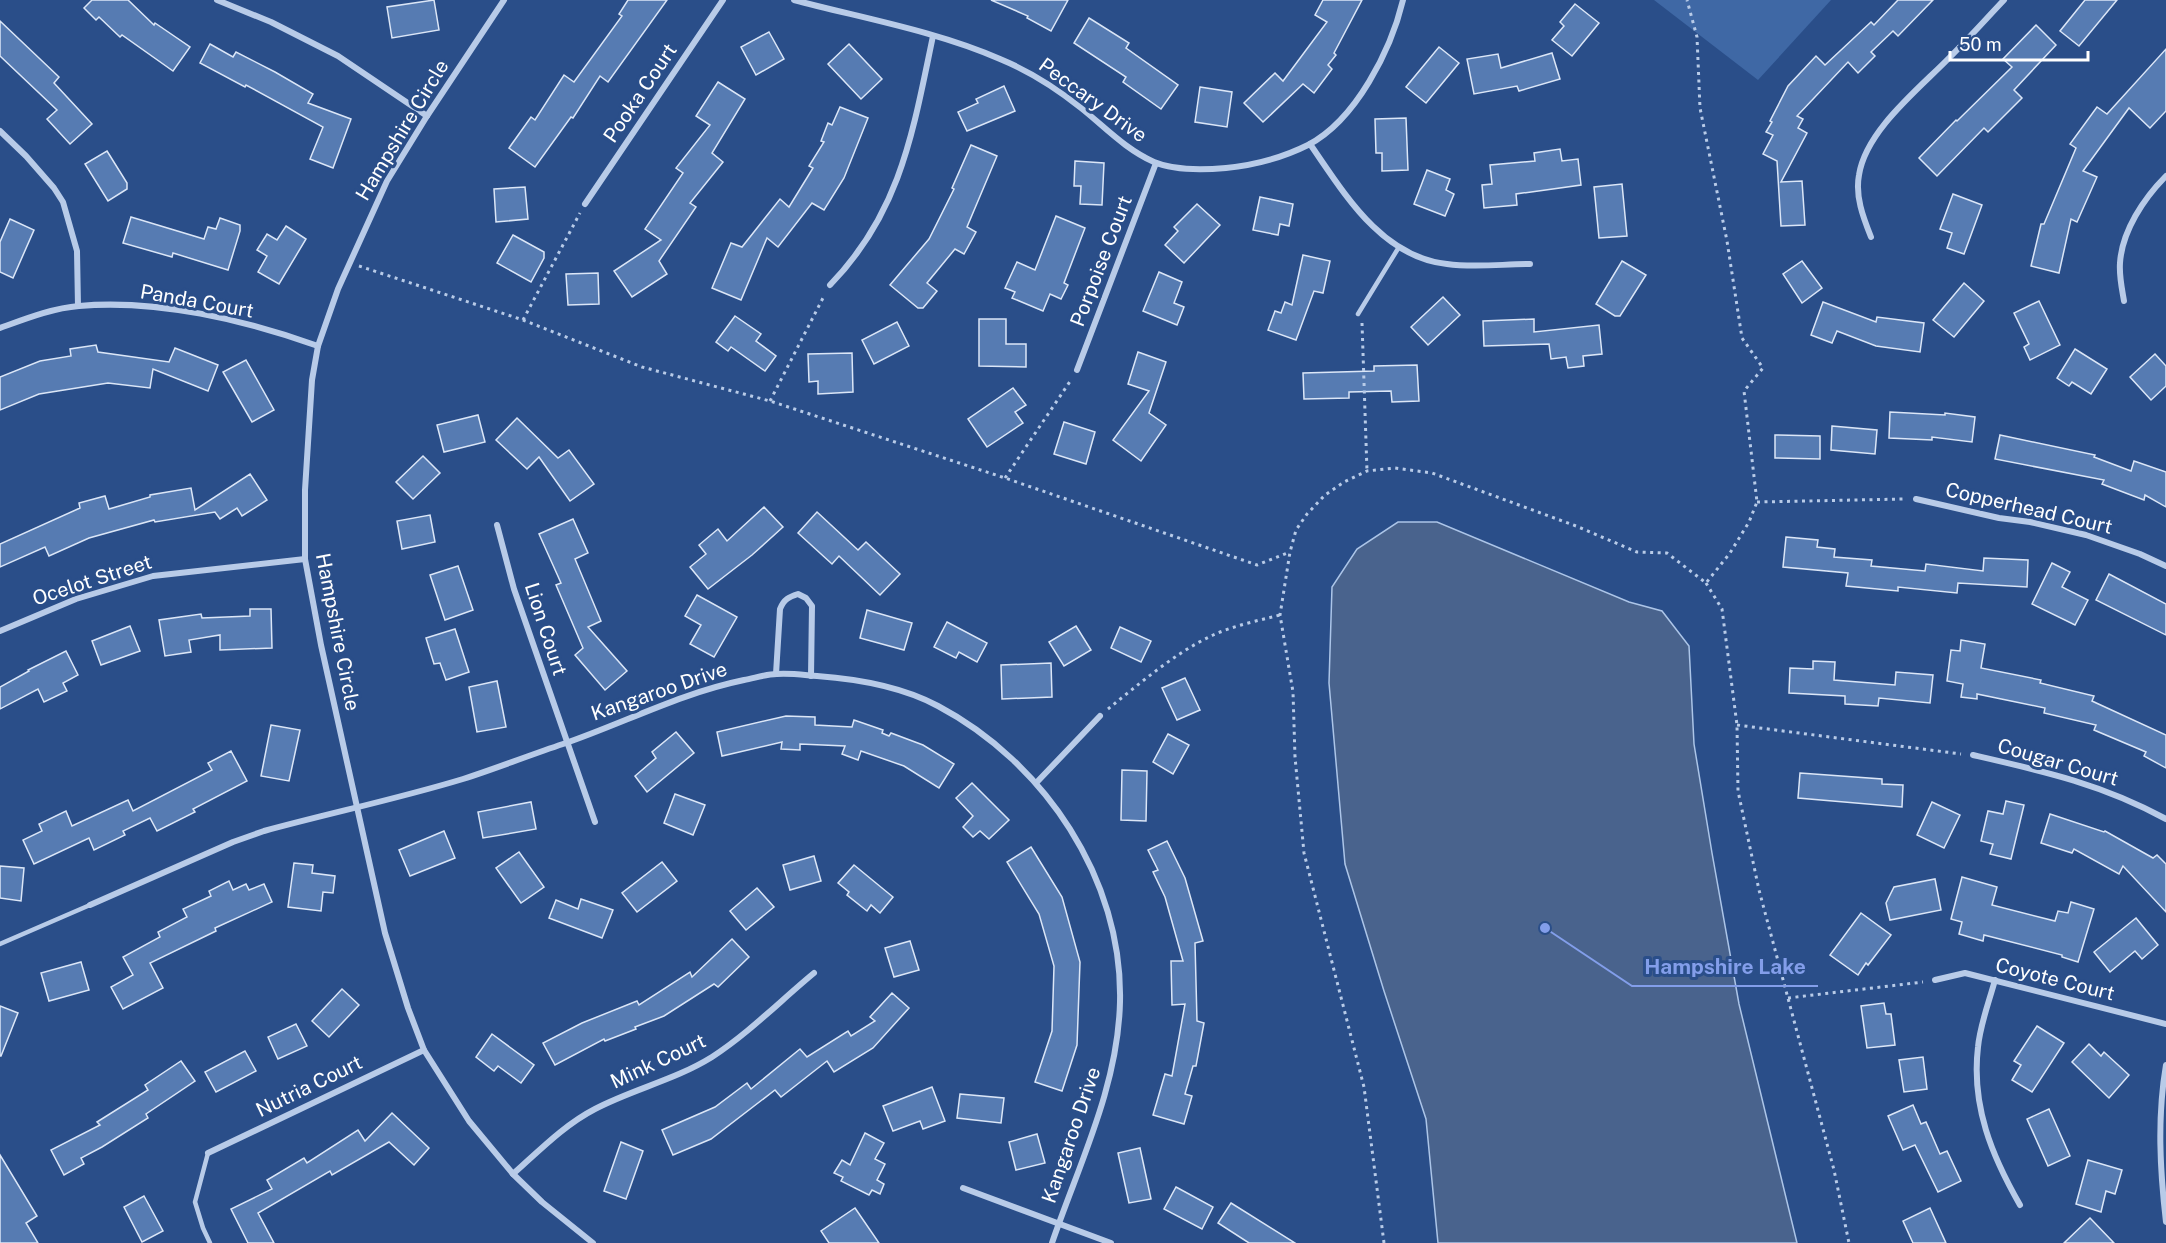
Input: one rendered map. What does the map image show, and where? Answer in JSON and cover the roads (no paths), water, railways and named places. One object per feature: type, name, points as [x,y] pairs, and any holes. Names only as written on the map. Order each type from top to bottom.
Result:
[{"type":"street","points":[[217,0],[272,22],[338,56],[427,116]]},
{"type":"street","name":"Hampshire Circle","points":[[504,0],[387,181],[349,263],[318,346],[312,380],[306,452],[305,559],[321,645],[385,933],[408,1008],[424,1050],[469,1121],[513,1174],[542,1202],[593,1243]]},
{"type":"street","name":"Pooka Court","points":[[585,204],[723,0]]},
{"type":"street","name":"Peccary Drive","points":[[794,0],[933,36],[999,58],[1039,79],[1081,108],[1129,148],[1156,163],[1189,169],[1250,166],[1272,160],[1310,144],[1346,112],[1376,72],[1394,31],[1403,0]]},
{"type":"street","points":[[1871,237],[1862,216],[1858,186],[1859,173],[1869,147],[1893,115],[2004,0]]},
{"type":"street","points":[[830,285],[849,266],[894,190],[913,134],[933,36]]},
{"type":"street","points":[[0,131],[36,168],[63,202],[77,251],[78,306]]},
{"type":"street","points":[[1310,144],[1354,206],[1384,236],[1413,255],[1445,264],[1530,264]]},
{"type":"street","name":"Porpoise Court","points":[[1077,370],[1156,163]]},
{"type":"street","points":[[2124,301],[2120,262],[2127,235],[2145,202],[2166,176]]},
{"type":"street","name":"Panda Court","points":[[0,328],[32,317],[78,306],[141,305],[185,311],[285,334],[318,346]]},
{"type":"street","name":"Copperhead Court","points":[[1917,499],[2086,535],[2166,566]]},
{"type":"street","name":"Lion Court","points":[[497,525],[514,589],[595,822]]},
{"type":"street","name":"Ocelot Street","points":[[0,632],[76,599],[153,576],[305,559]]},
{"type":"street","points":[[776,674],[780,609],[789,597],[798,594],[806,598],[812,606],[811,676]]},
{"type":"street","name":"Kangaroo Drive","points":[[357,807],[465,778],[568,742],[679,698],[727,684],[776,674],[874,683],[938,706],[996,744],[1036,782],[1062,816],[1098,884],[1113,937],[1119,982],[1119,1020],[1113,1066],[1090,1141],[1052,1243]]},
{"type":"street","points":[[1036,782],[1100,716]]},
{"type":"street","name":"Cougar Court","points":[[1973,755],[2087,783],[2132,801],[2166,819]]},
{"type":"street","points":[[90,904],[254,834],[327,813],[357,807]]},
{"type":"street","name":"Mink Court","points":[[513,1174],[576,1119],[615,1099],[691,1069],[712,1057],[739,1038],[814,973]]},
{"type":"street","name":"Coyote Court","points":[[1935,980],[1965,973],[2166,1024]]},
{"type":"street","points":[[1995,980],[1978,1045],[1975,1075],[1983,1126],[1991,1148],[2020,1205]]},
{"type":"street","name":"Nutria Court","points":[[208,1153],[424,1050]]},
{"type":"street","points":[[2166,1065],[2159,1158],[2166,1222]]},
{"type":"street","points":[[963,1188],[1111,1243]]},
{"type":"lane","points":[[1358,314],[1399,247]]},
{"type":"lane","points":[[0,944],[90,904]]},
{"type":"lane","points":[[208,1153],[195,1202],[210,1243]]},
{"type":"place","name":"Hampshire Lake","points":[[1545,928]]}]
